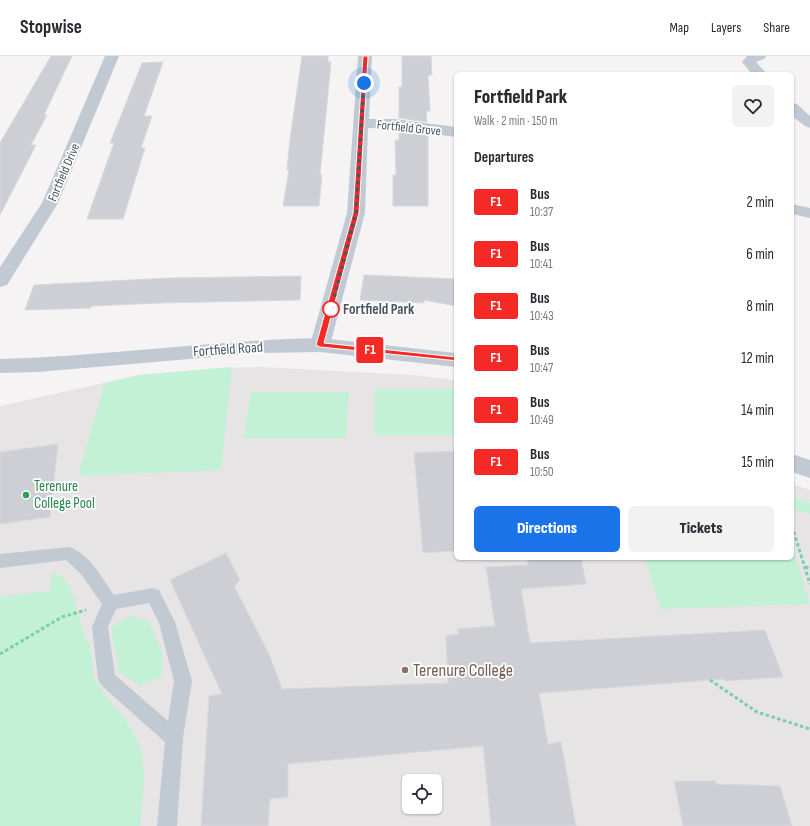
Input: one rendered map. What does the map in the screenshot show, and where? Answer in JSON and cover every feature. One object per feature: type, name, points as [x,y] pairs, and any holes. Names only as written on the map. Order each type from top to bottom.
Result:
[{"type":"street","name":"Fortfield Drive","points":[[0,281],[50,203],[112,56]]},
{"type":"street","points":[[320,345],[356,213],[365,56]]},
{"type":"street","points":[[758,72],[749,62],[753,57],[759,56]]},
{"type":"street","points":[[794,109],[800,116],[810,123]]},
{"type":"street","name":"Fortfield Grove","points":[[361,123],[394,124],[454,132]]},
{"type":"street","points":[[794,209],[810,213]]},
{"type":"street","name":"Fortfield Road","points":[[0,366],[38,365],[259,346],[320,345],[454,360]]},
{"type":"street","points":[[794,465],[810,469]]},
{"type":"lane","points":[[0,561],[68,552],[87,569],[110,603]]},
{"type":"lane","points":[[110,603],[153,595],[167,622],[183,681],[174,738],[167,826]]},
{"type":"lane","points":[[110,603],[100,627],[107,679],[174,738]]},
{"type":"path","points":[[794,532],[810,584]]},
{"type":"path","points":[[805,567],[810,568]]},
{"type":"path","points":[[0,654],[62,617],[110,603]]},
{"type":"path","points":[[710,680],[757,712],[810,730]]},
{"type":"shaded area","name":"Terenure College","points":[[262,367],[412,375],[454,380],[454,560],[794,560],[794,485],[810,490],[810,826],[0,826],[0,406],[139,375],[219,368]]},
{"type":"green space","points":[[232,367],[221,470],[78,476],[105,383],[139,375]]},
{"type":"green space","points":[[375,389],[454,389],[454,435],[374,435]]},
{"type":"green space","points":[[251,392],[349,392],[346,438],[244,438]]},
{"type":"green space","points":[[794,498],[810,503],[810,514],[794,510]]},
{"type":"green space","points":[[794,552],[810,604],[661,609],[646,560],[794,560]]},
{"type":"green space","points":[[52,572],[63,577],[71,589],[84,634],[90,645],[94,677],[105,696],[124,717],[141,747],[144,779],[140,826],[0,826],[0,597],[50,591]]},
{"type":"green space","points":[[131,615],[149,622],[162,652],[162,676],[140,686],[119,672],[111,628]]},
{"type":"building","points":[[51,56],[72,56],[44,115],[47,115],[31,145],[36,145],[0,215],[0,143]]},
{"type":"building","points":[[302,56],[328,56],[328,62],[331,62],[320,175],[322,175],[319,206],[283,206],[289,170],[287,170],[290,139]]},
{"type":"building","points":[[402,56],[431,56],[432,75],[428,75],[430,111],[426,111],[427,122],[399,118],[399,87],[402,87]]},
{"type":"building","points":[[163,62],[144,116],[152,116],[141,148],[145,148],[123,219],[87,219],[114,143],[110,143],[142,63]]},
{"type":"building","points":[[399,131],[428,135],[428,206],[393,206],[393,175],[396,175],[395,140],[399,140]]},
{"type":"building","points":[[364,275],[454,279],[454,306],[424,300],[424,303],[360,300]]},
{"type":"building","points":[[301,276],[300,300],[160,303],[91,306],[91,308],[25,310],[34,285],[169,278]]},
{"type":"building","name":"Terenure College Pool","points":[[58,444],[50,517],[0,524],[0,452]]},
{"type":"building","points":[[454,451],[454,551],[423,553],[414,453]]},
{"type":"building","points":[[226,553],[240,580],[234,586],[269,654],[282,689],[448,683],[446,636],[459,634],[457,629],[495,626],[486,567],[528,565],[527,560],[581,560],[586,584],[521,589],[530,643],[765,630],[783,677],[725,681],[724,679],[539,693],[548,744],[561,742],[576,826],[491,826],[483,746],[288,764],[288,797],[270,799],[268,826],[201,826],[209,696],[222,694],[170,580]]},
{"type":"building","points":[[674,781],[715,781],[716,784],[780,786],[792,826],[683,826]]},
{"type":"bus line","name":"F1","points":[[365,56],[356,213],[332,306],[320,345],[454,360]]},
{"type":"place","name":"Fortfield Park","points":[[331,309]]},
{"type":"place","name":"Terenure College Pool","points":[[26,495]]},
{"type":"place","name":"Terenure College","points":[[405,670]]},
{"type":"route","points":[[331,309],[356,213],[364,83]]}]
